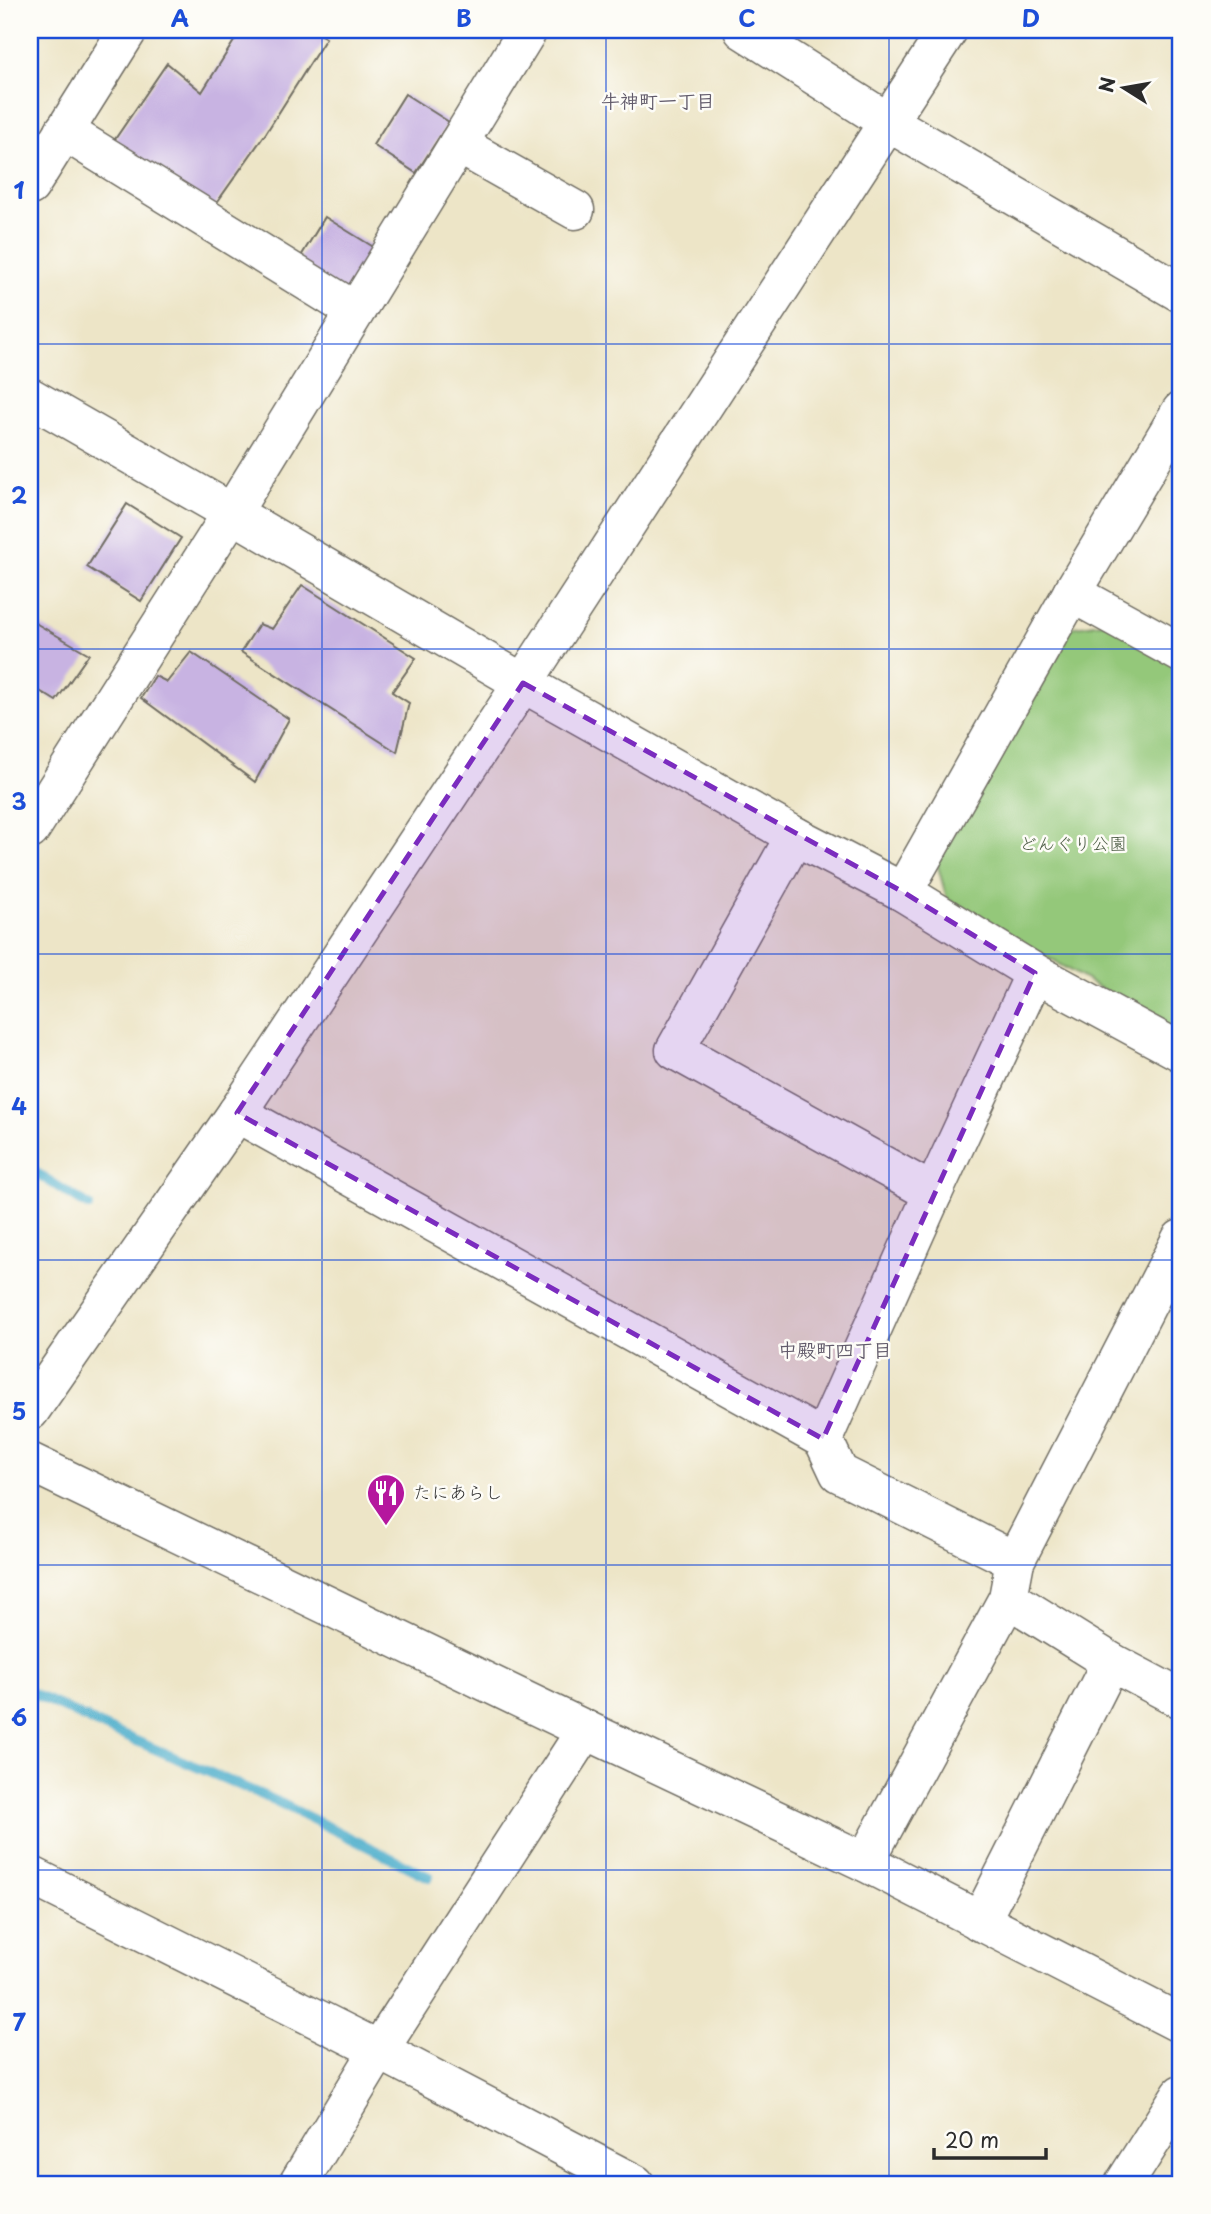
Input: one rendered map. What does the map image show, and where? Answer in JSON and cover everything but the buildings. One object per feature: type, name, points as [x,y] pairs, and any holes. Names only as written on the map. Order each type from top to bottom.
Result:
[{"type":"main road","points":[[30,186],[128,30]]},
{"type":"main road","points":[[30,830],[232,513],[528,30]]},
{"type":"main road","points":[[743,30],[888,122],[1181,293]]},
{"type":"main road","points":[[30,1411],[237,1113],[523,683],[948,30]]},
{"type":"main road","points":[[64,131],[355,312]]},
{"type":"main road","points":[[458,144],[575,210]]},
{"type":"main road","points":[[30,397],[523,683],[795,836],[903,892],[1035,973],[1181,1052]]},
{"type":"main road","points":[[903,892],[1072,593],[1181,411]]},
{"type":"main road","points":[[1072,593],[1181,653]]},
{"type":"main road","points":[[795,836],[676,1050],[933,1193]]},
{"type":"main road","points":[[823,1439],[1035,973]]},
{"type":"main road","points":[[237,1113],[823,1439],[839,1473],[1015,1561]]},
{"type":"main road","points":[[865,1862],[1008,1598],[1015,1561],[1181,1238]]},
{"type":"main road","points":[[30,1462],[865,1862],[1181,2024]]},
{"type":"main road","points":[[1008,1598],[1111,1662],[1181,1699]]},
{"type":"main road","points":[[980,1922],[1111,1662]]},
{"type":"main road","points":[[298,2184],[379,2050],[586,1730]]},
{"type":"main road","points":[[30,1875],[379,2050],[635,2184]]},
{"type":"main road","points":[[1124,2184],[1181,2094]]},
{"type":"highlighted area","points":[[523,683],[903,892],[1035,973],[823,1439],[237,1113]]},
{"type":"green space","name":"どんぐり公園","points":[[1107,622],[1181,665],[1181,1035],[947,899],[937,863],[1069,628]]},
{"type":"waterway","points":[[30,1169],[89,1206]]},
{"type":"waterway","points":[[30,1692],[106,1728],[276,1801],[429,1877]]},
{"type":"place","name":"たにあらし","points":[[386,1527]]},
{"type":"district","name":"牛神町一丁目","points":[[658,101]]},
{"type":"district","name":"中殿町四丁目","points":[[835,1350]]}]
